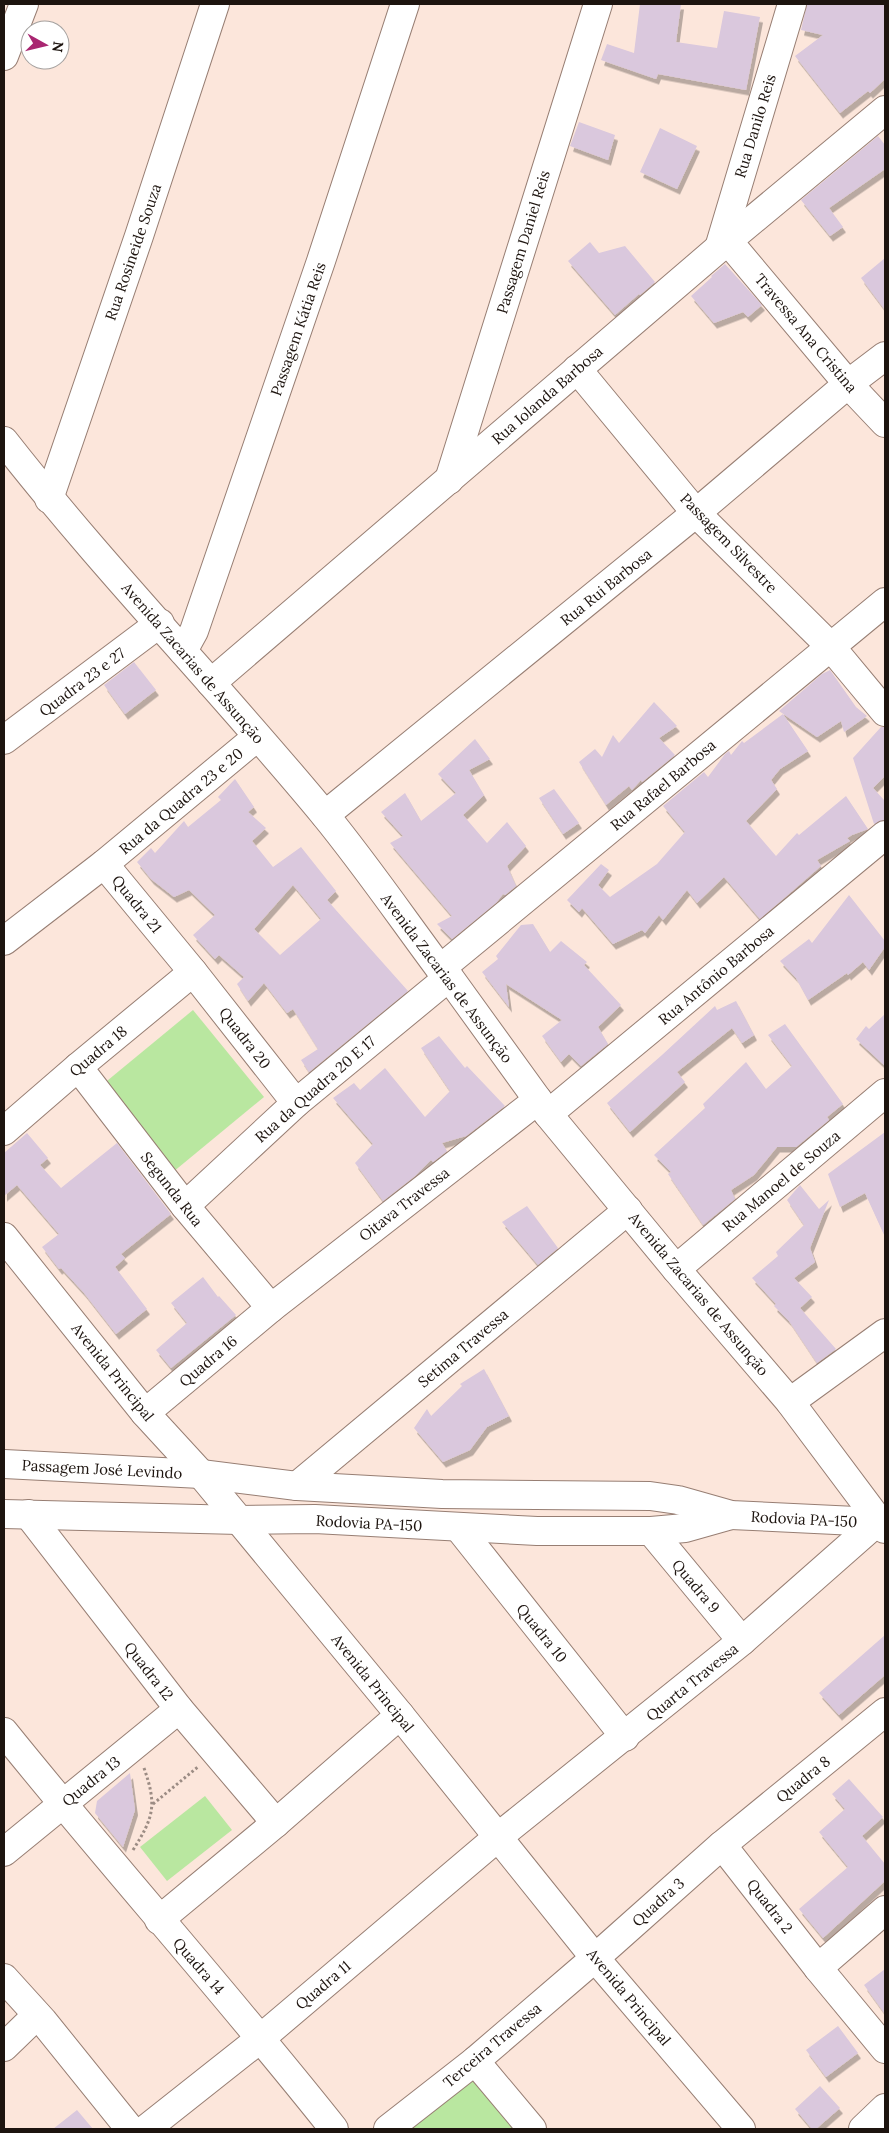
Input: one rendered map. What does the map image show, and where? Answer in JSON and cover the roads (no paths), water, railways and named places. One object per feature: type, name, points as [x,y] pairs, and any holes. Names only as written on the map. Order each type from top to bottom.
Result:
[{"type":"street","points":[[4,56],[24,4]]},
{"type":"street","name":"Rua Rosineide Souza","points":[[49,499],[139,236],[215,4]]},
{"type":"street","name":"Passagem Kátia Reis","points":[[183,651],[194,631],[321,261],[406,4]]},
{"type":"street","name":"Passagem Daniel Reis","points":[[449,480],[598,4]]},
{"type":"street","name":"Rua Danilo Reis","points":[[724,244],[792,4]]},
{"type":"street","name":"Rua Iolanda Barbosa","points":[[211,683],[724,244],[885,110]]},
{"type":"street","name":"Travessa Ana Cristina","points":[[724,244],[885,423]]},
{"type":"street","name":"Rua Rui Barbosa","points":[[325,815],[696,513],[848,384],[885,356]]},
{"type":"street","name":"Passagem Silvestre","points":[[577,369],[696,513],[831,647],[885,712]]},
{"type":"street","name":"Avenida Zacarias de Assunção","points":[[4,441],[49,499],[160,623],[325,815],[445,973],[543,1107],[676,1269],[790,1402],[881,1525]]},
{"type":"street","name":"Rua Rafael Barbosa","points":[[445,973],[885,602]]},
{"type":"street","name":"Quadra 23 e 27","points":[[6,735],[160,623]]},
{"type":"street","name":"Rua da Quadra 23 e 20","points":[[104,864],[257,737]]},
{"type":"street","name":"Rua Antônio Barbosa","points":[[543,1107],[885,835]]},
{"type":"street","name":"Quadra 21","points":[[4,941],[104,864],[193,972]]},
{"type":"street","name":"Quadra 18","points":[[4,1132],[78,1067],[193,972]]},
{"type":"street","name":"Quadra 20","points":[[193,972],[296,1103]]},
{"type":"street","name":"Rua da Quadra 20 E 17","points":[[185,1206],[296,1103],[445,973]]},
{"type":"street","name":"Segunda Rua","points":[[78,1067],[185,1206],[271,1308]]},
{"type":"street","name":"Rua Manoel de Souza","points":[[676,1269],[885,1093]]},
{"type":"street","name":"Oitava Travessa","points":[[271,1308],[543,1107]]},
{"type":"street","name":"Setima Travessa","points":[[297,1486],[628,1210]]},
{"type":"street","name":"Avenida Principal","points":[[4,1237],[145,1413],[201,1474],[400,1716],[595,1958],[741,2129]]},
{"type":"street","name":"Quadra 16","points":[[145,1413],[271,1308]]},
{"type":"street","points":[[790,1402],[885,1332]]},
{"type":"street","name":"Passagem José Levindo","points":[[4,1464],[201,1474]]},
{"type":"street","name":"Rodovia PA-150","points":[[201,1474],[297,1486],[442,1494],[650,1496],[678,1500],[732,1515],[881,1525]]},
{"type":"street","name":"Rodovia PA-150","points":[[16,1514],[239,1520],[314,1519],[538,1531],[651,1531],[685,1528],[732,1515]]},
{"type":"street","name":"Quadra 12","points":[[16,1514],[276,1823]]},
{"type":"street","name":"Quarta Travessa","points":[[498,1837],[625,1737],[881,1525]]},
{"type":"street","name":"Quadra 10","points":[[459,1528],[625,1737]]},
{"type":"street","name":"Quadra 9","points":[[651,1531],[742,1641]]},
{"type":"street","name":"Quadra 13","points":[[4,1852],[179,1709]]},
{"type":"street","name":"Quadra 8","points":[[722,1845],[885,1712]]},
{"type":"street","points":[[159,1920],[276,1823],[400,1716]]},
{"type":"street","name":"Quadra 14","points":[[4,1732],[159,1920],[261,2038],[334,2129]]},
{"type":"street","name":"Quadra 11","points":[[146,2129],[261,2038],[498,1837]]},
{"type":"street","name":"Quadra 3","points":[[595,1958],[722,1845]]},
{"type":"street","name":"Quadra 2","points":[[722,1845],[818,1968],[885,2048]]},
{"type":"street","points":[[818,1968],[885,1910]]},
{"type":"street","name":"Terceira Travessa","points":[[388,2129],[475,2061],[595,1958]]},
{"type":"street","points":[[4,1978],[37,2015],[130,2129]]},
{"type":"street","points":[[4,2047],[37,2015]]},
{"type":"street","points":[[475,2061],[532,2129]]},
{"type":"street","points":[[863,2129],[885,2108]]}]
